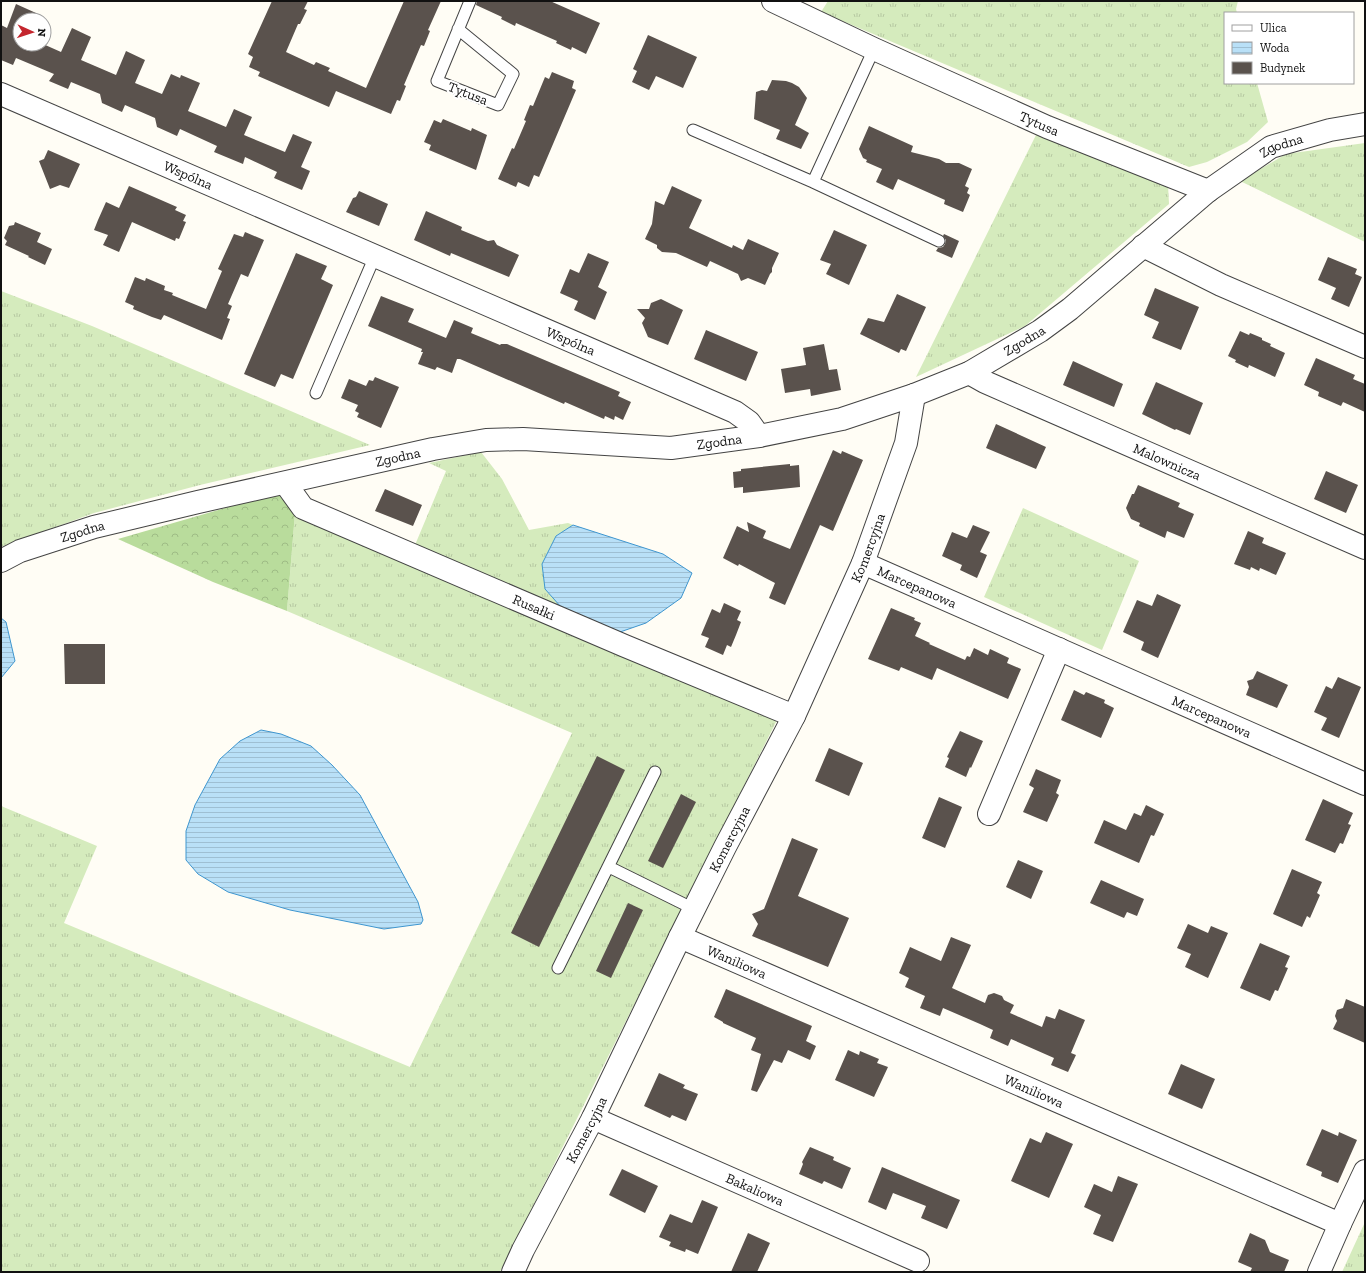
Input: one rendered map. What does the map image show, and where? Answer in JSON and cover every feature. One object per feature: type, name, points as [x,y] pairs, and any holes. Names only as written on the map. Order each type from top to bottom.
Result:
[{"type":"street","name":"Tytusa","points":[[773,1],[804,8],[874,49],[1047,127],[1208,191]]},
{"type":"street","name":"Wspólna","points":[[1,94],[735,412],[749,422],[759,436]]},
{"type":"street","name":"Zgodna","points":[[1,561],[20,551],[94,527],[433,449],[486,440],[523,439],[671,448],[759,436],[842,419],[914,395],[969,373],[1040,331],[1064,313],[1208,191],[1271,147],[1330,130],[1365,124]]},
{"type":"street","points":[[1143,246],[1221,285],[1365,347]]},
{"type":"street","name":"Malownicza","points":[[969,373],[992,385],[1365,548]]},
{"type":"street","name":"Komercyjna","points":[[513,1272],[523,1250],[593,1118],[694,909],[794,716],[863,563],[906,443],[914,395]]},
{"type":"street","name":"Rusałki","points":[[285,482],[303,508],[625,646],[794,716]]},
{"type":"street","name":"Marcepanowa","points":[[863,563],[1365,784]]},
{"type":"street","points":[[990,814],[1059,649]]},
{"type":"street","name":"Waniliowa","points":[[680,937],[1340,1224]]},
{"type":"street","name":"Bakaliowa","points":[[593,1118],[918,1261]]},
{"type":"street","points":[[1320,1272],[1340,1224],[1365,1171]]},
{"type":"lane","name":"Tytusa","points":[[458,29],[513,74],[498,105],[437,81],[458,29],[470,1]]},
{"type":"lane","points":[[813,182],[874,49]]},
{"type":"lane","points":[[693,130],[813,182],[939,241]]},
{"type":"lane","points":[[316,393],[375,256]]},
{"type":"lane","points":[[558,968],[656,772]]},
{"type":"lane","points":[[608,867],[694,909]]},
{"type":"green space","points":[[828,1],[1238,1],[1237,12],[1224,12],[1224,84],[1257,84],[1268,122],[1247,142],[1207,162],[1189,167],[821,12]]},
{"type":"green space","points":[[1036,135],[1168,185],[1169,204],[1025,326],[916,377]]},
{"type":"green space","points":[[1365,143],[1365,242],[1240,181],[1286,154]]},
{"type":"green space","points":[[1,291],[92,326],[370,445],[200,485],[94,513],[1,547]]},
{"type":"green space","points":[[481,452],[502,479],[529,530],[568,523],[573,525],[556,536],[545,589],[561,607],[415,545],[446,471],[429,463]]},
{"type":"green space","points":[[277,493],[295,513],[287,611],[213,582],[118,539]]},
{"type":"green space","points":[[1023,508],[1139,561],[1102,650],[984,597]]},
{"type":"green space","points":[[295,513],[777,720],[500,1272],[1,1272],[1,806],[97,846],[64,923],[410,1067],[572,733],[287,611]]},
{"type":"green space","points":[[1365,1222],[1365,1272],[1342,1272]]},
{"type":"water","points":[[573,525],[663,554],[692,573],[681,598],[646,623],[620,632],[561,607],[545,589],[542,564],[556,536]]},
{"type":"water","points":[[1,618],[6,622],[15,661],[1,678]]},
{"type":"water","points":[[261,730],[281,734],[311,746],[332,765],[360,795],[418,902],[423,920],[421,924],[384,929],[290,910],[228,892],[198,874],[186,860],[186,831],[195,805],[220,759],[240,741]]},
{"type":"building","points":[[272,1],[308,1],[304,9],[307,10],[300,24],[298,24],[286,52],[314,65],[316,62],[330,68],[328,71],[366,88],[404,1],[441,1],[428,30],[430,31],[424,46],[421,45],[404,85],[406,86],[400,101],[397,100],[391,114],[336,91],[329,107],[258,76],[260,72],[249,67],[253,57],[248,54]]},
{"type":"building","points":[[477,1],[550,1],[600,23],[586,54],[572,47],[571,50],[556,43],[557,41],[516,23],[515,26],[501,19],[502,17],[476,5]]},
{"type":"building","points":[[16,4],[34,12],[13,12]]},
{"type":"building","points":[[12,15],[12,52],[52,52],[52,48],[61,52],[72,28],[91,37],[81,60],[116,75],[126,51],[145,60],[135,83],[162,94],[171,74],[180,78],[181,75],[200,83],[188,111],[226,127],[234,109],[252,117],[244,135],[285,152],[293,134],[312,142],[301,167],[310,171],[302,190],[274,178],[277,172],[245,157],[243,164],[214,152],[217,146],[180,129],[177,136],[157,127],[155,118],[125,105],[122,112],[102,103],[100,94],[71,82],[68,89],[49,81],[54,74],[16,58],[13,65],[1,60],[1,25],[7,28]]},
{"type":"building","points":[[648,35],[697,57],[683,88],[656,76],[649,90],[632,82],[637,71],[633,69]]},
{"type":"building","points":[[552,72],[574,81],[572,88],[576,90],[539,177],[534,175],[529,187],[518,182],[516,187],[498,179],[512,148],[514,149],[526,121],[524,120],[530,105],[533,106],[545,77],[549,79]]},
{"type":"building","points":[[772,80],[792,83],[799,87],[807,98],[795,125],[809,133],[801,149],[776,139],[780,130],[754,119],[756,92],[762,90],[767,91]]},
{"type":"building","points":[[443,119],[471,131],[472,128],[487,135],[476,170],[429,150],[431,145],[424,142],[434,120],[441,123]]},
{"type":"building","points":[[869,126],[913,146],[911,152],[939,159],[946,163],[959,163],[972,169],[965,186],[969,188],[967,193],[970,195],[963,212],[944,204],[945,200],[898,179],[893,190],[876,182],[882,169],[866,162],[867,160],[863,158],[859,149]]},
{"type":"building","points":[[48,150],[80,164],[69,188],[60,185],[50,189],[39,161],[44,159]]},
{"type":"building","points":[[129,186],[177,207],[175,210],[186,215],[183,221],[186,222],[179,239],[176,238],[175,241],[132,222],[119,252],[103,245],[108,235],[94,230],[98,220],[106,202],[119,208]]},
{"type":"building","points":[[672,186],[702,200],[689,228],[732,248],[733,245],[743,250],[748,239],[779,253],[772,268],[772,272],[765,285],[748,278],[741,281],[738,274],[710,261],[707,267],[676,253],[662,252],[657,248],[657,245],[645,239],[652,224],[655,201],[664,205]]},
{"type":"building","points":[[359,191],[388,204],[379,226],[346,212],[353,198],[356,197]]},
{"type":"building","points":[[426,211],[462,227],[461,230],[488,241],[494,240],[497,245],[519,255],[509,277],[451,253],[450,256],[414,240]]},
{"type":"building","points":[[15,222],[41,233],[37,242],[52,249],[45,265],[5,245],[7,241],[4,238],[9,226],[14,225]]},
{"type":"building","points":[[834,230],[867,245],[849,285],[826,274],[831,264],[820,260]]},
{"type":"building","points":[[245,232],[264,240],[248,277],[241,274],[228,304],[232,306],[227,318],[230,319],[222,340],[164,315],[161,320],[152,317],[133,309],[134,306],[125,302],[135,277],[145,281],[146,278],[165,286],[164,290],[173,293],[172,295],[206,309],[222,271],[218,269],[234,234],[243,237]]},
{"type":"building","points":[[944,234],[959,241],[952,258],[936,251],[945,244],[946,240],[943,236]]},
{"type":"building","points":[[296,253],[327,266],[321,279],[333,285],[293,379],[281,374],[275,387],[244,374]]},
{"type":"building","points":[[588,253],[609,262],[598,287],[607,292],[595,320],[574,310],[578,301],[560,293],[570,269],[579,273]]},
{"type":"building","points":[[1328,257],[1357,269],[1355,274],[1362,277],[1349,307],[1331,299],[1336,288],[1318,280]]},
{"type":"building","points":[[1155,288],[1199,307],[1181,350],[1152,338],[1159,322],[1144,315]]},
{"type":"building","points":[[897,294],[926,307],[906,351],[901,349],[899,353],[860,334],[868,318],[884,322]]},
{"type":"building","points":[[381,296],[414,309],[408,322],[446,338],[454,320],[473,328],[471,333],[500,345],[507,344],[620,392],[618,396],[631,402],[623,420],[615,416],[614,420],[605,416],[604,419],[565,402],[564,404],[460,359],[457,359],[452,373],[437,367],[435,370],[418,364],[423,352],[421,352],[422,349],[368,326]]},
{"type":"building","points":[[661,299],[683,310],[668,345],[648,337],[642,323],[645,318],[637,309],[649,309],[651,303]]},
{"type":"building","points":[[706,330],[758,352],[746,381],[694,359]]},
{"type":"building","points":[[1240,331],[1262,338],[1262,340],[1271,344],[1270,346],[1285,353],[1275,377],[1249,365],[1248,368],[1235,362],[1236,360],[1228,356]]},
{"type":"building","points":[[824,344],[829,370],[837,369],[841,390],[811,396],[810,389],[785,393],[781,369],[806,365],[803,348]]},
{"type":"building","points":[[1316,358],[1355,375],[1353,379],[1365,384],[1365,412],[1343,402],[1341,406],[1318,396],[1319,392],[1304,385]]},
{"type":"building","points":[[1073,361],[1123,384],[1114,407],[1063,385]]},
{"type":"building","points":[[375,377],[399,387],[381,428],[357,417],[359,413],[355,411],[358,405],[341,398],[349,379],[366,386],[369,380],[373,381]]},
{"type":"building","points":[[1156,382],[1203,403],[1190,435],[1176,429],[1175,430],[1142,414]]},
{"type":"building","points":[[996,424],[1046,447],[1036,469],[986,448]]},
{"type":"building","points":[[833,450],[841,454],[842,451],[863,460],[833,531],[820,525],[785,605],[769,598],[775,583],[739,564],[738,566],[723,558],[737,526],[749,532],[747,522],[766,531],[763,538],[790,549]]},
{"type":"building","points":[[790,464],[790,466],[799,465],[800,487],[743,493],[743,487],[734,488],[733,472],[741,471],[741,469]]},
{"type":"building","points":[[1326,471],[1358,485],[1346,513],[1314,499]]},
{"type":"building","points":[[1138,485],[1180,503],[1178,507],[1194,514],[1184,538],[1167,531],[1165,538],[1139,526],[1140,523],[1131,519],[1126,508]]},
{"type":"building","points":[[385,489],[422,505],[413,526],[375,511]]},
{"type":"building","points":[[973,525],[990,532],[980,552],[987,555],[977,578],[960,570],[962,565],[942,556],[952,532],[967,538]]},
{"type":"building","points":[[1248,531],[1264,538],[1262,543],[1286,553],[1276,575],[1260,568],[1259,571],[1251,567],[1250,570],[1234,564]]},
{"type":"building","points":[[1157,594],[1181,605],[1158,658],[1141,650],[1144,642],[1123,632],[1137,600],[1152,606]]},
{"type":"building","points":[[724,603],[741,611],[737,620],[741,622],[731,647],[727,645],[723,655],[705,647],[709,638],[701,635],[712,609],[720,613]]},
{"type":"building","points":[[891,608],[915,618],[914,620],[921,623],[915,636],[965,660],[967,656],[970,657],[974,648],[988,655],[990,649],[1009,658],[1007,663],[1021,669],[1008,699],[937,668],[932,680],[901,667],[899,671],[868,659]]},
{"type":"building","points":[[64,644],[105,644],[105,684],[65,684]]},
{"type":"building","points":[[1257,671],[1288,685],[1277,708],[1246,695],[1249,687],[1247,681],[1253,679]]},
{"type":"building","points":[[1338,677],[1361,687],[1339,738],[1321,730],[1327,718],[1314,712],[1326,686],[1332,689]]},
{"type":"building","points":[[1074,690],[1084,695],[1086,692],[1105,700],[1104,703],[1114,708],[1101,738],[1061,720]]},
{"type":"building","points":[[960,731],[983,741],[966,777],[945,767],[949,758],[947,757]]},
{"type":"building","points":[[829,748],[863,763],[849,796],[815,781]]},
{"type":"building","points":[[597,756],[625,770],[539,947],[511,933]]},
{"type":"building","points":[[1036,769],[1061,780],[1056,793],[1059,795],[1047,822],[1023,812],[1034,788],[1029,785]]},
{"type":"building","points":[[681,794],[696,802],[663,868],[648,861]]},
{"type":"building","points":[[939,797],[962,807],[945,848],[922,838]]},
{"type":"building","points":[[1323,799],[1353,813],[1348,824],[1351,825],[1343,844],[1340,843],[1335,853],[1305,840]]},
{"type":"building","points":[[1146,805],[1164,814],[1154,836],[1151,835],[1139,863],[1094,843],[1104,820],[1126,830],[1134,813],[1141,816]]},
{"type":"building","points":[[792,838],[818,849],[798,896],[849,918],[828,967],[752,936],[758,924],[752,914],[764,909]]},
{"type":"building","points":[[1018,860],[1043,871],[1031,899],[1006,887]]},
{"type":"building","points":[[1292,869],[1322,882],[1317,893],[1320,895],[1310,918],[1307,916],[1302,927],[1273,914]]},
{"type":"building","points":[[1101,880],[1144,899],[1137,916],[1127,912],[1124,918],[1090,903]]},
{"type":"building","points":[[628,903],[643,910],[611,978],[596,971]]},
{"type":"building","points":[[1188,924],[1208,933],[1211,926],[1228,933],[1208,978],[1185,967],[1191,954],[1177,948]]},
{"type":"building","points":[[951,937],[971,945],[952,988],[985,1003],[988,995],[994,993],[1002,996],[1004,1000],[1014,1005],[1010,1013],[1042,1027],[1046,1016],[1055,1019],[1059,1009],[1085,1020],[1071,1053],[1076,1055],[1068,1072],[1051,1065],[1054,1058],[1011,1039],[1008,1046],[990,1038],[993,1030],[943,1008],[940,1016],[920,1008],[925,996],[905,987],[909,978],[899,973],[910,947],[941,961]]},
{"type":"building","points":[[1260,943],[1290,956],[1285,967],[1288,968],[1278,991],[1275,990],[1270,1001],[1240,988]]},
{"type":"building","points":[[726,989],[812,1026],[806,1041],[816,1046],[810,1060],[788,1050],[782,1063],[774,1060],[757,1092],[751,1090],[761,1054],[751,1050],[756,1038],[723,1023],[714,1017]]},
{"type":"building","points":[[1346,999],[1365,1007],[1365,1043],[1333,1029],[1337,1021],[1335,1016],[1337,1010],[1343,1008]]},
{"type":"building","points":[[848,1050],[859,1055],[860,1051],[879,1059],[877,1063],[888,1067],[874,1097],[835,1080]]},
{"type":"building","points":[[1181,1064],[1215,1079],[1202,1109],[1168,1094]]},
{"type":"building","points":[[659,1073],[685,1085],[683,1088],[698,1094],[686,1121],[672,1115],[670,1118],[644,1106]]},
{"type":"building","points":[[1322,1129],[1338,1136],[1339,1132],[1357,1140],[1338,1183],[1321,1176],[1322,1172],[1306,1165]]},
{"type":"building","points":[[1046,1132],[1073,1144],[1049,1198],[1011,1181],[1030,1138],[1041,1143]]},
{"type":"building","points":[[810,1147],[834,1157],[833,1160],[851,1168],[842,1189],[824,1181],[822,1184],[799,1174],[803,1164],[802,1162]]},
{"type":"building","points":[[882,1167],[960,1200],[947,1229],[921,1218],[926,1206],[893,1193],[886,1210],[868,1202]]},
{"type":"building","points":[[622,1169],[658,1186],[645,1213],[609,1195]]},
{"type":"building","points":[[1118,1176],[1138,1184],[1113,1242],[1093,1234],[1101,1215],[1084,1207],[1094,1184],[1112,1192]]},
{"type":"building","points":[[702,1200],[718,1207],[698,1254],[686,1249],[685,1252],[669,1246],[671,1242],[659,1237],[670,1214],[692,1223]]},
{"type":"building","points":[[748,1233],[770,1243],[757,1272],[731,1272]]},
{"type":"building","points":[[1250,1233],[1265,1240],[1270,1252],[1289,1260],[1284,1272],[1250,1272],[1252,1268],[1238,1262]]}]
